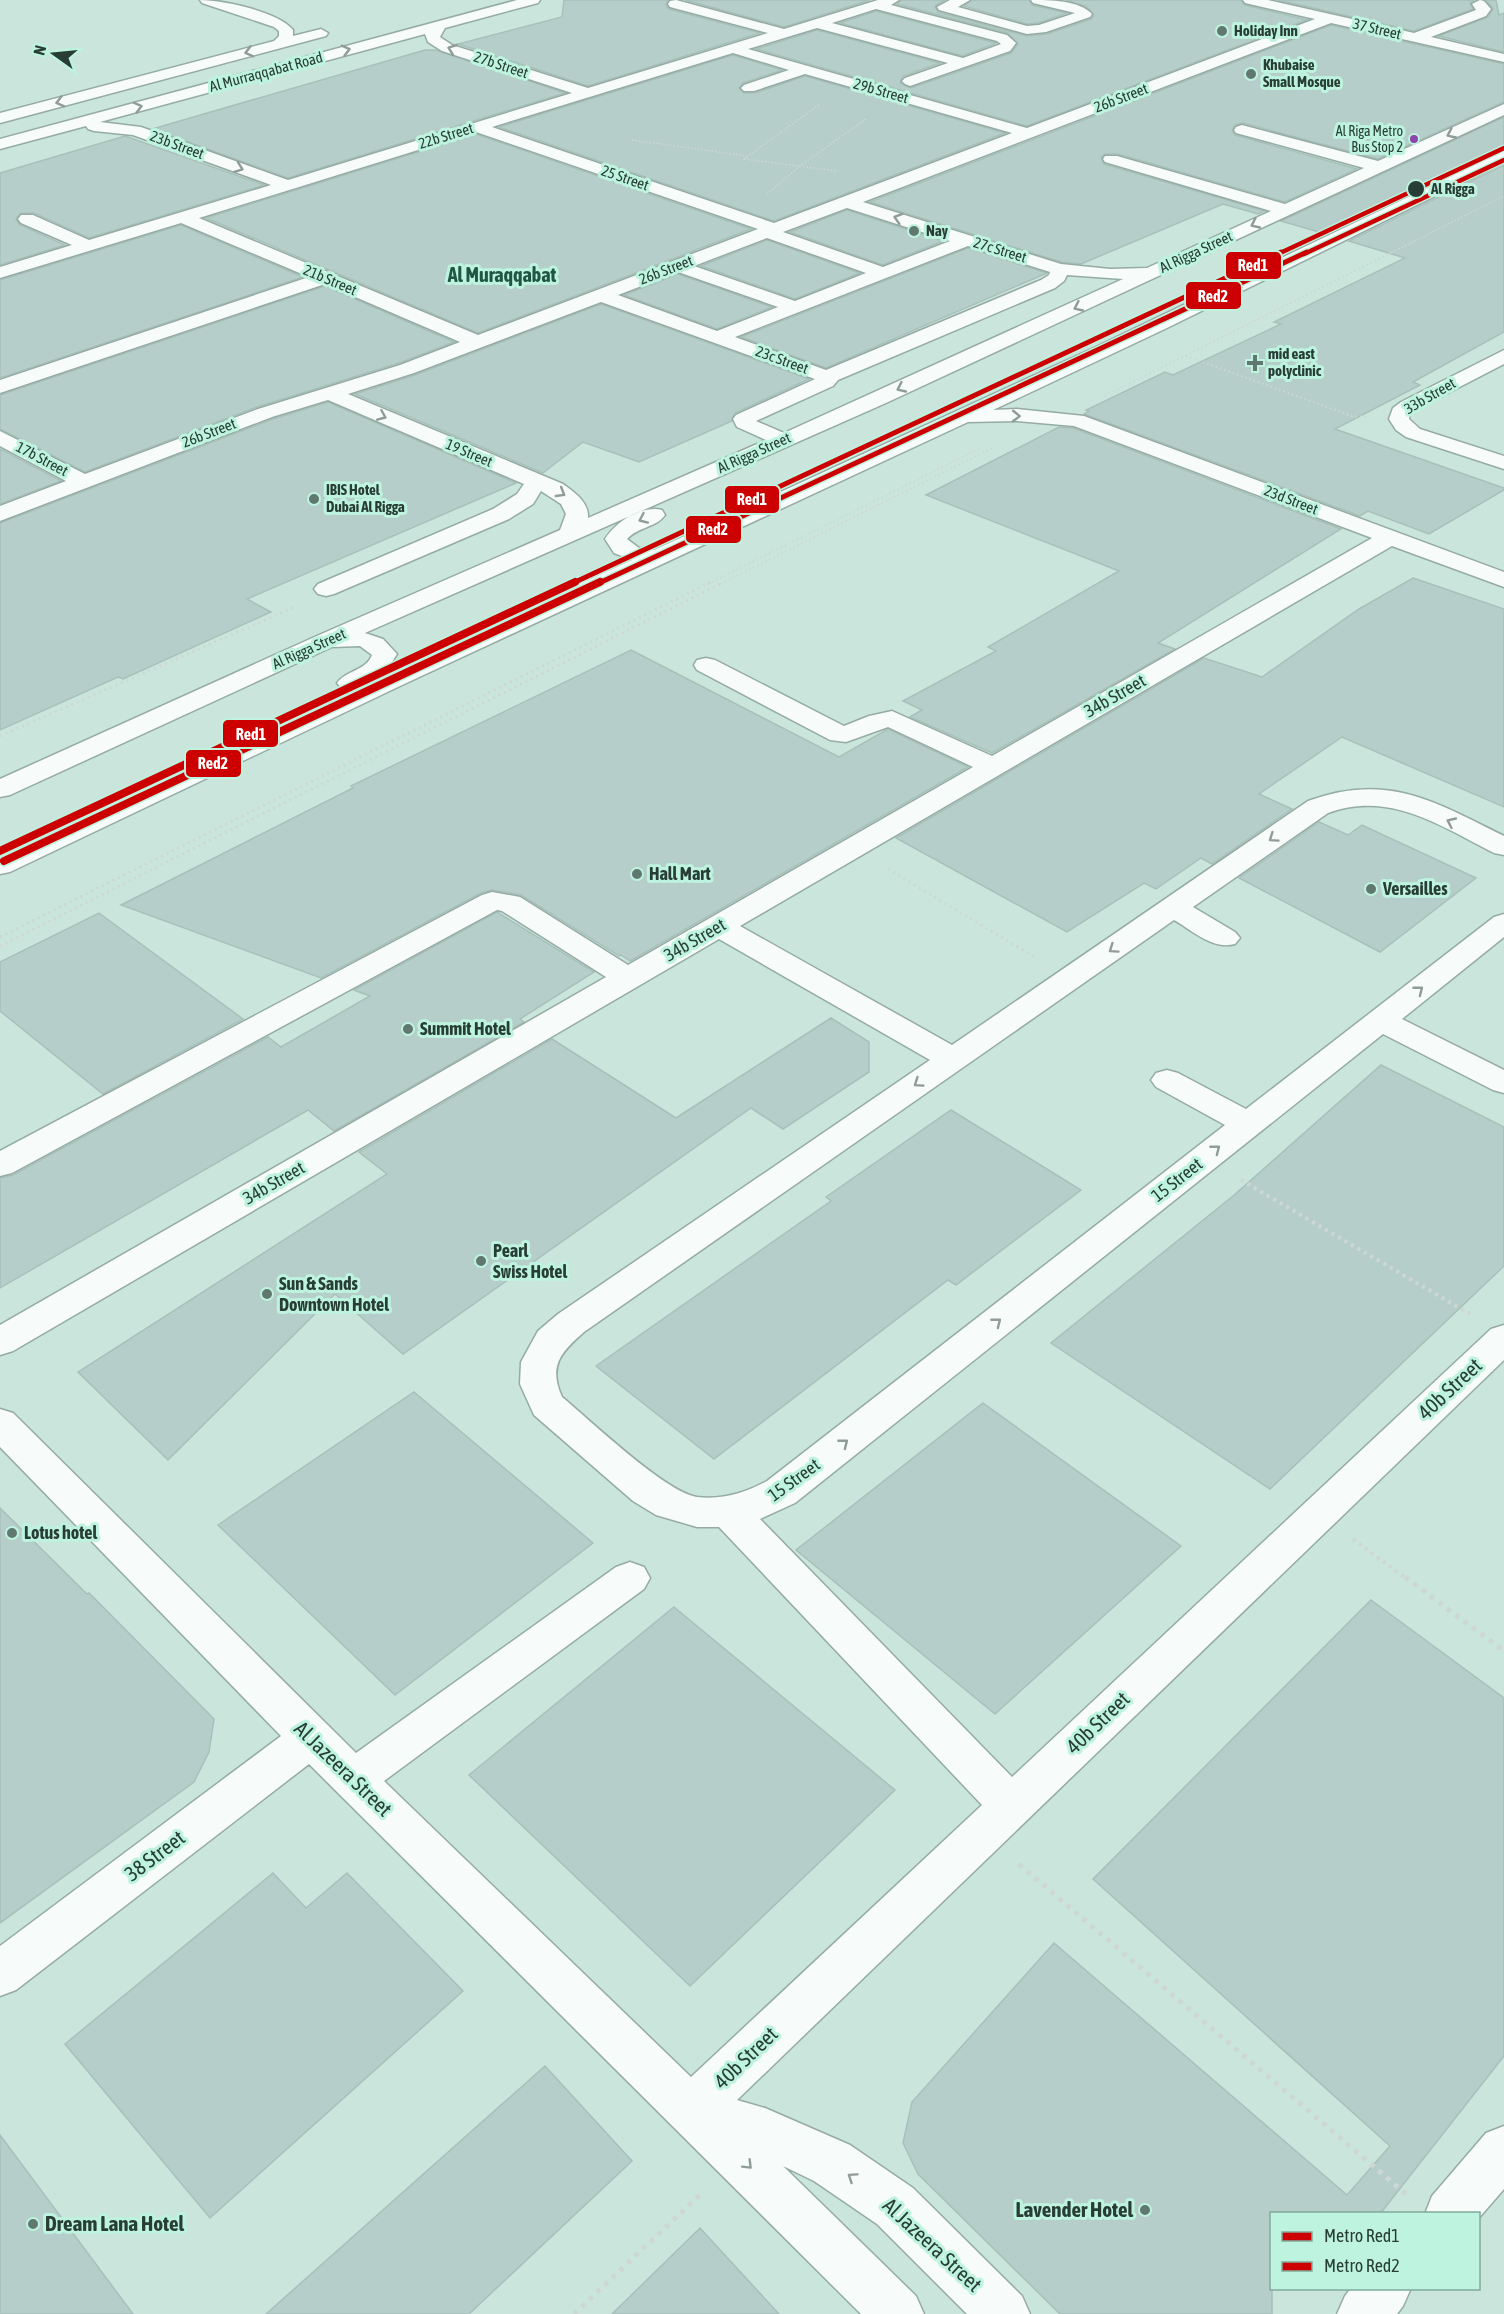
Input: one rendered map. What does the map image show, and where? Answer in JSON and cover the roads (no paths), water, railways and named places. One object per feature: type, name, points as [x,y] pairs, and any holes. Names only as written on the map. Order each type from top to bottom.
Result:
[{"type":"street","points":[[207,0],[279,24],[286,30],[286,37],[279,44]]},
{"type":"street","name":"Al Murraqqabat Road","points":[[0,144],[533,0]]},
{"type":"street","name":"22b Street","points":[[0,273],[892,0]]},
{"type":"street","points":[[963,0],[944,7],[1027,30],[1041,29],[1084,14],[1083,11],[1038,0]]},
{"type":"street","name":"37 Street","points":[[1250,0],[1504,58]]},
{"type":"street","points":[[1463,3],[1479,4],[1498,0]]},
{"type":"street","points":[[675,4],[784,33]]},
{"type":"street","points":[[1415,38],[1481,13],[1484,9],[1479,4]]},
{"type":"street","points":[[875,5],[1002,38],[1009,43],[1005,48],[910,81]]},
{"type":"street","name":"26b Street","points":[[0,514],[234,424],[407,369],[1330,18]]},
{"type":"street","points":[[816,23],[963,62]]},
{"type":"street","name":"27b Street","points":[[440,25],[435,29],[433,39],[447,48],[588,93]]},
{"type":"street","name":"Al Murraqqabat Road","points":[[0,118],[335,30]]},
{"type":"street","name":"29b Street","points":[[733,49],[1028,133]]},
{"type":"street","points":[[749,88],[806,69]]},
{"type":"street","name":"Al Rigga Street","points":[[0,789],[328,640],[888,394],[1504,109]]},
{"type":"street","name":"23b Street","points":[[62,127],[101,126],[135,130],[287,185]]},
{"type":"street","name":"25 Street","points":[[476,127],[740,217],[770,231],[884,273]]},
{"type":"street","points":[[1242,130],[1380,167]]},
{"type":"street","points":[[0,866],[174,781],[1049,376],[1504,156]]},
{"type":"street","points":[[1111,159],[1287,210]]},
{"type":"street","name":"27c Street","points":[[846,202],[1059,268],[1110,274],[1158,269]]},
{"type":"street","name":"21b Street","points":[[182,217],[477,342]]},
{"type":"street","points":[[27,219],[88,246]]},
{"type":"street","points":[[718,337],[968,240]]},
{"type":"street","points":[[677,266],[795,307]]},
{"type":"street","points":[[827,376],[1048,284],[1058,277],[1059,268]]},
{"type":"street","points":[[0,387],[325,278]]},
{"type":"street","name":"23c Street","points":[[600,295],[827,376],[826,382],[743,419],[744,423],[773,444]]},
{"type":"street","name":"33b Street","points":[[1504,356],[1408,406],[1400,412],[1398,419],[1413,433],[1504,463]]},
{"type":"street","name":"23d Street","points":[[1049,376],[1048,387],[1052,399],[1062,410],[1077,420],[1388,532],[1504,580]]},
{"type":"street","name":"19 Street","points":[[328,393],[537,481],[570,499],[578,510],[577,523],[568,535]]},
{"type":"street","name":"23d Street","points":[[957,418],[1017,415],[1077,420]]},
{"type":"street","name":"17b Street","points":[[0,437],[83,482]]},
{"type":"street","points":[[654,557],[626,551],[618,545],[616,538],[620,532],[731,480],[752,465],[773,444]]},
{"type":"street","points":[[326,589],[501,514],[525,499],[537,481]]},
{"type":"street","name":"34b Street","points":[[0,1342],[993,767],[1388,532]]},
{"type":"street","points":[[174,781],[187,768],[219,745],[372,673],[383,664],[385,654],[379,646],[365,639],[328,640]]},
{"type":"street","points":[[706,665],[839,734],[850,734],[880,720],[892,719],[993,767]]},
{"type":"street","name":"15 Street","points":[[1504,847],[1412,804],[1370,795],[1350,795],[1331,799],[571,1323],[551,1340],[539,1362],[538,1384],[548,1405],[647,1490],[670,1504],[698,1512],[728,1512],[757,1505],[781,1492],[1504,923]]},
{"type":"street","points":[[0,1165],[492,901],[510,903],[628,978]]},
{"type":"street","points":[[1172,907],[1225,938]]},
{"type":"street","points":[[718,926],[953,1059]]},
{"type":"street","points":[[1380,1020],[1504,1083]]},
{"type":"street","points":[[1167,1080],[1248,1124]]},
{"type":"street","name":"40b Street","points":[[692,2109],[1318,1514],[1489,1327]]},
{"type":"street","name":"Al Jazeera Street","points":[[0,1423],[310,1738],[692,2109],[898,2314]]},
{"type":"street","points":[[728,1512],[997,1819]]},
{"type":"street","points":[[354,1779],[630,1578]]},
{"type":"street","name":"38 Street","points":[[0,1974],[310,1738]]},
{"type":"street","name":"Al Jazeera Street","points":[[692,2109],[765,2133],[832,2163],[895,2206],[1004,2314]]},
{"type":"street","points":[[1431,2206],[1504,2151]]},
{"type":"street","points":[[1363,2314],[1384,2290]]},
{"type":"metro line","name":"Red1","points":[[0,851],[1504,148]]},
{"type":"metro line","name":"Red2","points":[[4,861],[1504,160]]},
{"type":"place","name":"Holiday Inn","points":[[1222,31]]},
{"type":"place","name":"Khubaise Small Mosque","points":[[1251,74]]},
{"type":"place","name":"Al Riga Metro Bus Stop 2","points":[[1414,139]]},
{"type":"place","name":"Al Rigga","points":[[1416,189]]},
{"type":"place","name":"Nay","points":[[914,231]]},
{"type":"place","name":"mid east polyclinic","points":[[1255,363]]},
{"type":"place","name":"IBIS Hotel Dubai Al Rigga","points":[[314,499]]},
{"type":"place","name":"Hall Mart","points":[[637,874]]},
{"type":"place","name":"Versailles","points":[[1371,889]]},
{"type":"place","name":"Summit Hotel","points":[[408,1029]]},
{"type":"place","name":"Pearl Swiss Hotel","points":[[481,1261]]},
{"type":"place","name":"Sun & Sands Downtown Hotel","points":[[267,1294]]},
{"type":"place","name":"Lotus hotel","points":[[12,1533]]},
{"type":"place","name":"Lavender Hotel","points":[[1145,2210]]},
{"type":"place","name":"Dream Lana Hotel","points":[[33,2224]]},
{"type":"district","name":"Al Muraqqabat","points":[[502,275]]}]
